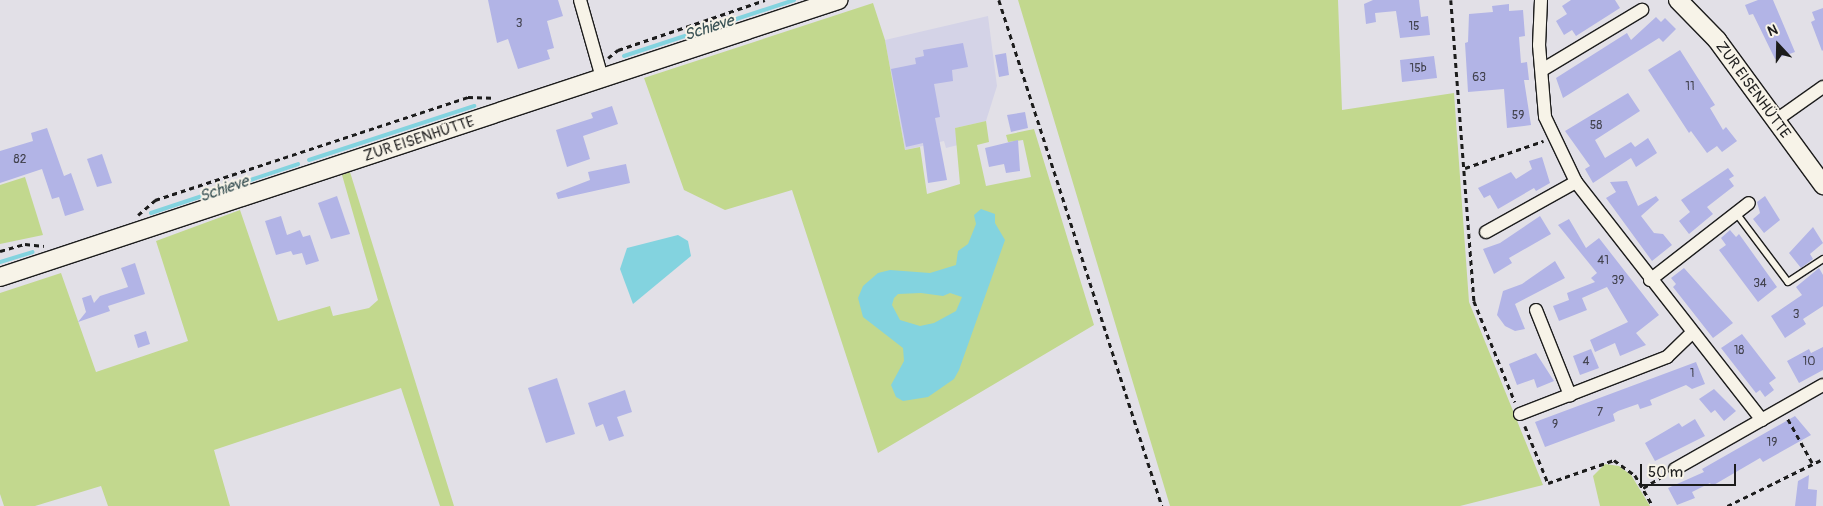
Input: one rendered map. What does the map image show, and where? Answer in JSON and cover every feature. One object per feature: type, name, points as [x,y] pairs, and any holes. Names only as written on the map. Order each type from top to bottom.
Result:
[{"type":"street","points":[[580,0],[601,71]]},
{"type":"street","name":"ZUR EISENHÜTTE","points":[[0,277],[601,71],[838,0]]},
{"type":"street","points":[[1541,0],[1545,117],[1576,182],[1650,280],[1762,420]]},
{"type":"street","name":"ZUR EISENHÜTTE","points":[[1678,0],[1717,40],[1823,185]]},
{"type":"street","points":[[1542,70],[1642,10]]},
{"type":"street","points":[[1775,121],[1823,87]]},
{"type":"street","points":[[1486,232],[1576,182]]},
{"type":"street","points":[[1650,280],[1749,202]]},
{"type":"street","points":[[1536,310],[1570,395]]},
{"type":"street","points":[[1520,414],[1667,357],[1692,333]]},
{"type":"street","points":[[1675,469],[1823,385]]},
{"type":"lane","points":[[1736,213],[1788,282],[1823,259]]},
{"type":"path","points":[[601,71],[618,50],[765,0]]},
{"type":"path","points":[[999,0],[1162,506]]},
{"type":"path","points":[[1451,0],[1474,301],[1548,483],[1614,460],[1630,469],[1653,506]]},
{"type":"path","points":[[132,221],[155,200],[468,97],[497,98]]},
{"type":"path","points":[[1464,168],[1519,146],[1554,138]]},
{"type":"path","points":[[0,251],[25,244],[52,248]]},
{"type":"path","points":[[1782,408],[1813,464]]},
{"type":"path","points":[[1727,506],[1822,459],[1823,464]]},
{"type":"path","points":[[1643,488],[1675,469]]},
{"type":"shaded area","points":[[988,16],[997,86],[986,121],[955,128],[958,145],[946,148],[944,141],[905,150],[885,40]]},
{"type":"green space","points":[[1018,0],[1338,0],[1342,110],[1454,93],[1469,302],[1543,485],[1460,506],[1170,506]]},
{"type":"green space","points":[[873,3],[885,40],[905,150],[920,147],[927,194],[960,184],[955,128],[986,121],[989,142],[977,145],[986,186],[1031,177],[1023,140],[1008,142],[1006,135],[1034,129],[1094,325],[878,453],[792,190],[725,210],[684,190],[644,78]]},
{"type":"green space","points":[[350,172],[454,506],[440,506],[401,388],[214,450],[230,506],[108,506],[101,486],[35,506],[4,506],[0,494],[0,293],[61,273],[96,372],[188,341],[156,241],[240,210],[278,321],[330,306],[333,316],[369,308],[378,300],[342,175]]},
{"type":"green space","points":[[25,177],[43,235],[0,244],[0,185]]},
{"type":"green space","points":[[1605,464],[1619,466],[1631,475],[1650,506],[1600,506],[1593,476]]},
{"type":"water","points":[[981,209],[995,214],[995,223],[1005,240],[959,370],[954,379],[928,397],[903,401],[896,397],[891,385],[904,361],[903,348],[863,317],[858,298],[863,286],[878,273],[890,270],[930,273],[956,265],[958,251],[968,244],[976,224],[974,215]],"holes":[[[921,293],[943,296],[950,293],[962,297],[956,311],[934,323],[920,326],[900,320],[892,305],[894,298],[898,294]]]},
{"type":"water","points":[[678,235],[688,241],[691,256],[633,304],[620,269],[627,248]]},
{"type":"building","points":[[488,0],[558,0],[563,16],[547,21],[554,48],[547,50],[550,59],[518,69],[508,39],[497,43]]},
{"type":"building","points":[[1373,0],[1419,0],[1421,17],[1428,16],[1430,35],[1400,38],[1396,11],[1375,13],[1376,22],[1366,24],[1364,4]]},
{"type":"building","points":[[1571,0],[1615,0],[1620,8],[1576,36],[1572,30],[1564,35],[1556,21],[1567,14],[1562,6]]},
{"type":"building","points":[[1758,0],[1773,0],[1795,52],[1775,59],[1753,14],[1749,15],[1745,5]]},
{"type":"building","points":[[1509,4],[1509,11],[1523,10],[1525,36],[1519,37],[1521,63],[1527,62],[1529,80],[1524,80],[1531,125],[1507,128],[1504,89],[1468,92],[1465,43],[1468,42],[1469,14],[1493,12],[1492,6]]},
{"type":"building","points":[[1823,8],[1822,51],[1811,22],[1815,20],[1812,12]]},
{"type":"building","points":[[1656,17],[1661,22],[1665,18],[1676,29],[1663,42],[1659,38],[1563,98],[1556,78],[1627,33],[1631,40]]},
{"type":"building","points":[[963,43],[968,67],[952,70],[953,81],[934,84],[940,117],[935,118],[947,180],[928,183],[923,143],[906,147],[891,69],[916,64],[915,58],[924,56],[923,50]]},
{"type":"building","points":[[1680,50],[1715,105],[1710,108],[1723,130],[1726,127],[1737,141],[1722,152],[1717,146],[1707,153],[1691,131],[1689,133],[1648,70]]},
{"type":"building","points":[[1006,53],[1009,75],[999,77],[995,55]]},
{"type":"building","points":[[1434,56],[1437,78],[1402,82],[1400,60]]},
{"type":"building","points":[[1628,93],[1640,111],[1595,140],[1605,158],[1631,142],[1635,147],[1648,138],[1657,153],[1636,167],[1631,158],[1593,183],[1585,169],[1590,166],[1565,131]]},
{"type":"building","points":[[612,106],[618,124],[583,136],[590,159],[567,167],[556,130],[593,118],[591,113]]},
{"type":"building","points":[[1025,112],[1028,128],[1011,132],[1007,115]]},
{"type":"building","points":[[47,128],[64,176],[71,173],[84,210],[65,216],[59,197],[52,199],[42,169],[0,183],[0,151],[33,141],[31,133]]},
{"type":"building","points":[[1018,140],[1020,171],[1006,173],[1004,164],[989,167],[985,148]]},
{"type":"building","points":[[102,154],[112,183],[97,187],[87,159]]},
{"type":"building","points":[[1542,157],[1550,183],[1536,191],[1534,188],[1498,209],[1490,195],[1484,198],[1478,188],[1511,172],[1516,179],[1532,169],[1529,161]]},
{"type":"building","points":[[626,164],[630,183],[558,199],[556,193],[590,180],[588,172]]},
{"type":"building","points":[[1728,168],[1734,176],[1729,179],[1734,186],[1707,207],[1713,214],[1689,234],[1679,221],[1690,212],[1681,200]]},
{"type":"building","points":[[1627,181],[1638,206],[1656,196],[1659,200],[1641,216],[1654,233],[1663,234],[1672,245],[1652,261],[1606,198],[1616,192],[1610,182]]},
{"type":"building","points":[[337,196],[350,234],[331,239],[318,203]]},
{"type":"building","points":[[1765,196],[1780,220],[1764,233],[1753,219],[1760,213],[1757,202]]},
{"type":"building","points":[[281,216],[287,235],[300,230],[303,237],[310,235],[319,261],[306,265],[302,253],[293,255],[291,251],[276,255],[265,221]]},
{"type":"building","points":[[1540,216],[1551,234],[1509,258],[1512,263],[1494,274],[1483,249],[1500,243]]},
{"type":"building","points":[[1569,219],[1586,248],[1599,238],[1659,315],[1636,333],[1646,345],[1620,356],[1615,343],[1595,352],[1590,340],[1628,322],[1607,287],[1582,298],[1587,310],[1559,321],[1553,306],[1569,300],[1567,293],[1595,282],[1591,278],[1597,273],[1558,225]]},
{"type":"building","points":[[1813,227],[1823,243],[1810,254],[1813,259],[1801,268],[1789,253]]},
{"type":"building","points":[[1730,230],[1736,237],[1739,234],[1777,287],[1758,302],[1719,250],[1726,245],[1721,238]]},
{"type":"building","points":[[1555,261],[1565,278],[1515,304],[1525,329],[1515,331],[1505,326],[1497,315],[1503,291],[1522,284]]},
{"type":"building","points":[[135,263],[145,294],[108,306],[110,311],[78,322],[86,312],[82,298],[91,295],[94,303],[100,296],[128,287],[121,268]]},
{"type":"building","points":[[1684,268],[1733,323],[1713,338],[1673,287],[1676,284],[1671,278]]},
{"type":"building","points":[[1819,268],[1823,275],[1823,306],[1803,319],[1806,324],[1785,338],[1771,316],[1802,295],[1796,287]]},
{"type":"building","points":[[146,331],[150,344],[138,348],[134,335]]},
{"type":"building","points":[[1742,334],[1776,378],[1769,383],[1774,390],[1765,397],[1760,390],[1756,393],[1721,348]]},
{"type":"building","points":[[1823,347],[1823,370],[1799,383],[1787,361],[1809,349],[1811,353]]},
{"type":"building","points":[[1591,349],[1599,368],[1580,375],[1573,356]]},
{"type":"building","points":[[1536,353],[1554,381],[1537,388],[1534,379],[1517,385],[1509,364]]},
{"type":"building","points":[[1696,362],[1705,384],[1692,389],[1686,385],[1650,400],[1652,405],[1640,409],[1638,404],[1618,411],[1613,414],[1615,421],[1545,447],[1535,422]]},
{"type":"building","points":[[557,378],[575,434],[546,443],[528,388]]},
{"type":"building","points":[[1714,389],[1736,411],[1724,421],[1715,410],[1711,413],[1699,399]]},
{"type":"building","points":[[625,390],[632,412],[617,417],[624,436],[609,441],[603,424],[596,427],[588,403]]},
{"type":"building","points":[[1795,416],[1811,435],[1763,462],[1760,458],[1712,486],[1710,483],[1692,492],[1695,498],[1677,505],[1668,488],[1704,472],[1702,469]]},
{"type":"building","points":[[1695,419],[1705,436],[1655,461],[1645,443],[1679,423],[1682,427]]},
{"type":"building","points":[[1809,475],[1808,489],[1817,490],[1816,506],[1795,506],[1798,481]]},
{"type":"waterway","name":"Schieve","points":[[624,56],[794,0]]},
{"type":"waterway","name":"Schieve","points":[[309,160],[474,106]]},
{"type":"waterway","name":"Schieve","points":[[151,213],[298,164]]},
{"type":"waterway","name":"Schieve","points":[[0,262],[32,252]]}]
